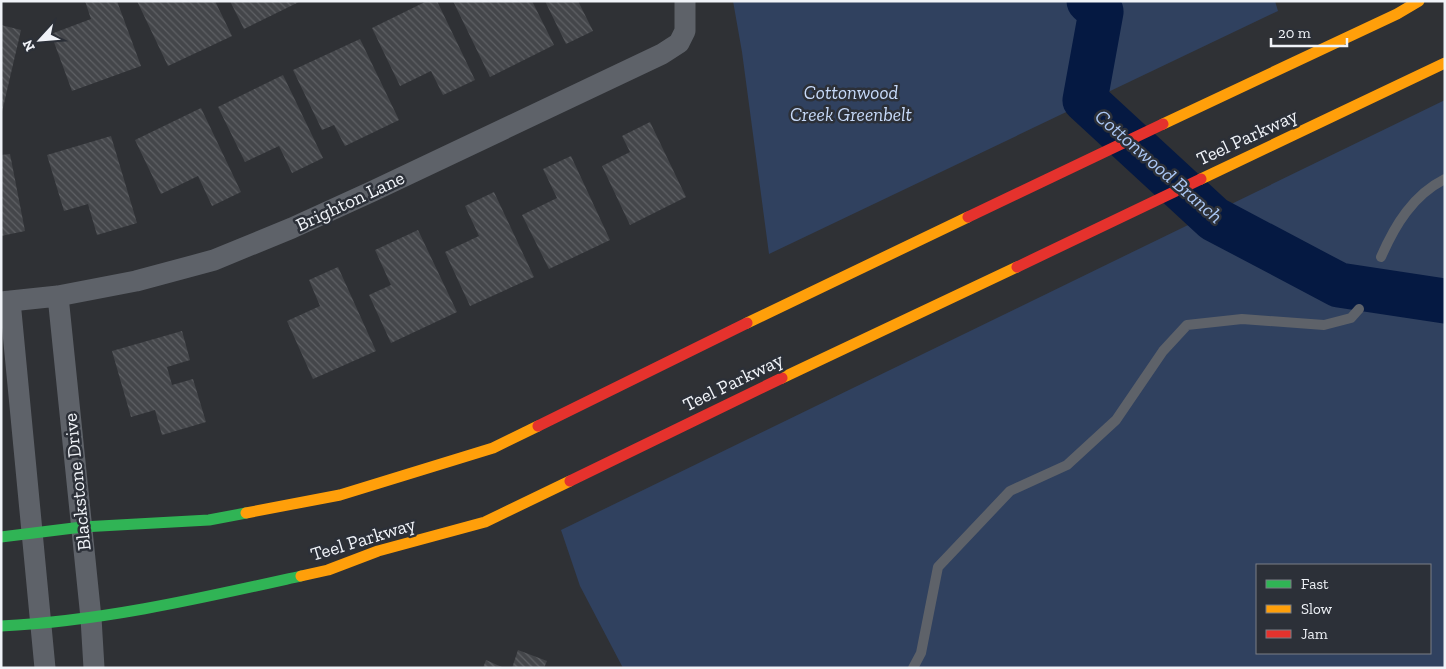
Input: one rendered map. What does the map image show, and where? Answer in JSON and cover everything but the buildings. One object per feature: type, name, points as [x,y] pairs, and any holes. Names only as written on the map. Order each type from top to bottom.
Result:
[{"type":"main road","points":[[1,537],[82,527],[209,520],[340,496],[493,448],[787,304],[1241,86],[1397,14],[1419,1]]},
{"type":"main road","name":"Teel Parkway","points":[[1,626],[41,624],[91,618],[204,598],[328,570],[378,551],[485,522],[814,363],[1445,63]]},
{"type":"street","name":"Brighton Lane","points":[[5,302],[58,296],[136,281],[214,260],[292,228],[646,63],[679,43],[685,31],[685,1]]},
{"type":"street","name":"Blackstone Drive","points":[[58,296],[91,618],[94,668]]},
{"type":"street","points":[[5,302],[32,534],[45,668]]},
{"type":"lane","points":[[1381,257],[1389,237],[1412,203],[1432,186],[1445,179]]},
{"type":"lane","points":[[913,668],[921,653],[938,567],[1010,491],[1067,465],[1116,420],[1164,351],[1187,325],[1242,319],[1324,325],[1352,318],[1359,309]]},
{"type":"green space","name":"Cottonwood Creek Greenbelt","points":[[733,1],[1275,1],[1278,11],[769,254],[742,52]]},
{"type":"green space","points":[[1445,100],[1445,668],[623,668],[580,586],[561,530]]},
{"type":"waterway","name":"Cottonwood Branch","points":[[1089,1],[1101,12],[1085,100],[1214,219],[1339,285],[1445,301]]},
{"type":"traffic: fast","points":[[1,537],[82,527],[209,520],[246,513]]},
{"type":"traffic: fast","points":[[1,626],[115,614],[301,576]]},
{"type":"traffic: slow","points":[[1163,124],[1397,14],[1419,1]]},
{"type":"traffic: slow","points":[[1201,179],[1445,63]]},
{"type":"traffic: slow","points":[[747,323],[968,217]]},
{"type":"traffic: slow","points":[[782,378],[1017,267]]},
{"type":"traffic: slow","points":[[246,513],[340,495],[493,448],[538,426]]},
{"type":"traffic: slow","points":[[301,576],[328,570],[378,551],[485,522],[570,481]]},
{"type":"traffic: jam","points":[[968,217],[1163,124]]},
{"type":"traffic: jam","points":[[1017,267],[1201,179]]},
{"type":"traffic: jam","points":[[538,426],[747,323]]},
{"type":"traffic: jam","points":[[570,481],[782,378]]}]
